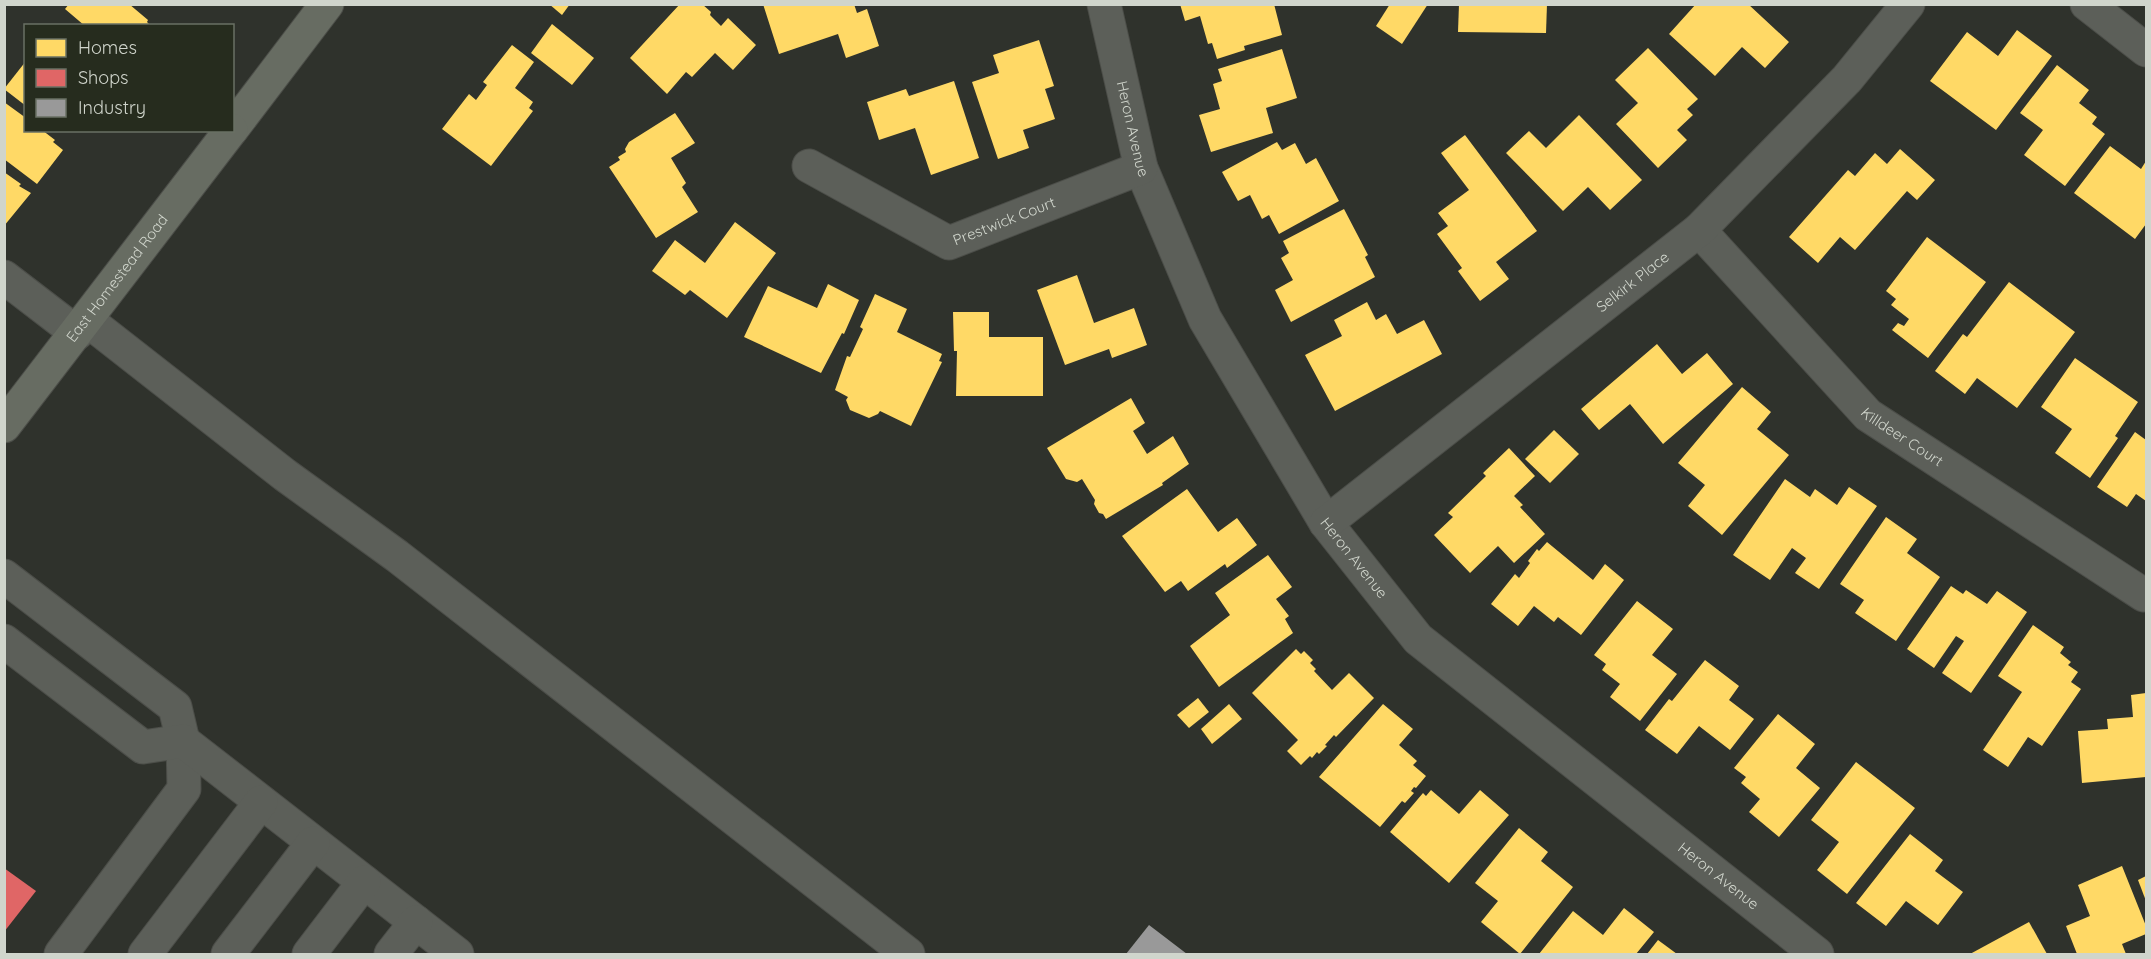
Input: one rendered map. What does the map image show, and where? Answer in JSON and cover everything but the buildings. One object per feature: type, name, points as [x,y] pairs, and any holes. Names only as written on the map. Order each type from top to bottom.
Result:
[{"type":"main road","name":"East Homestead Road","points":[[234,127],[327,4]]},
{"type":"main road","name":"East Homestead Road","points":[[4,426],[230,132]]},
{"type":"street","name":"Heron Avenue","points":[[1104,4],[1141,168],[1205,319],[1326,524],[1418,639],[1817,954]]},
{"type":"street","name":"Selkirk Place","points":[[1326,524],[1699,230],[1847,79],[1908,4]]},
{"type":"street","points":[[2087,4],[2146,50]]},
{"type":"street","name":"Prestwick Court","points":[[808,166],[949,243],[1141,168]]},
{"type":"street","name":"Killdeer Court","points":[[1699,230],[1868,415],[2144,595]]},
{"type":"street","points":[[4,277],[82,327],[397,556],[908,954]]},
{"type":"street","points":[[4,576],[175,707],[183,741],[184,789],[61,954]]},
{"type":"street","points":[[4,641],[142,747],[183,741],[457,954]]},
{"type":"street","points":[[145,954],[261,802]]},
{"type":"street","points":[[228,954],[313,843]]},
{"type":"street","points":[[309,954],[364,882]]},
{"type":"street","points":[[391,954],[416,922]]}]
